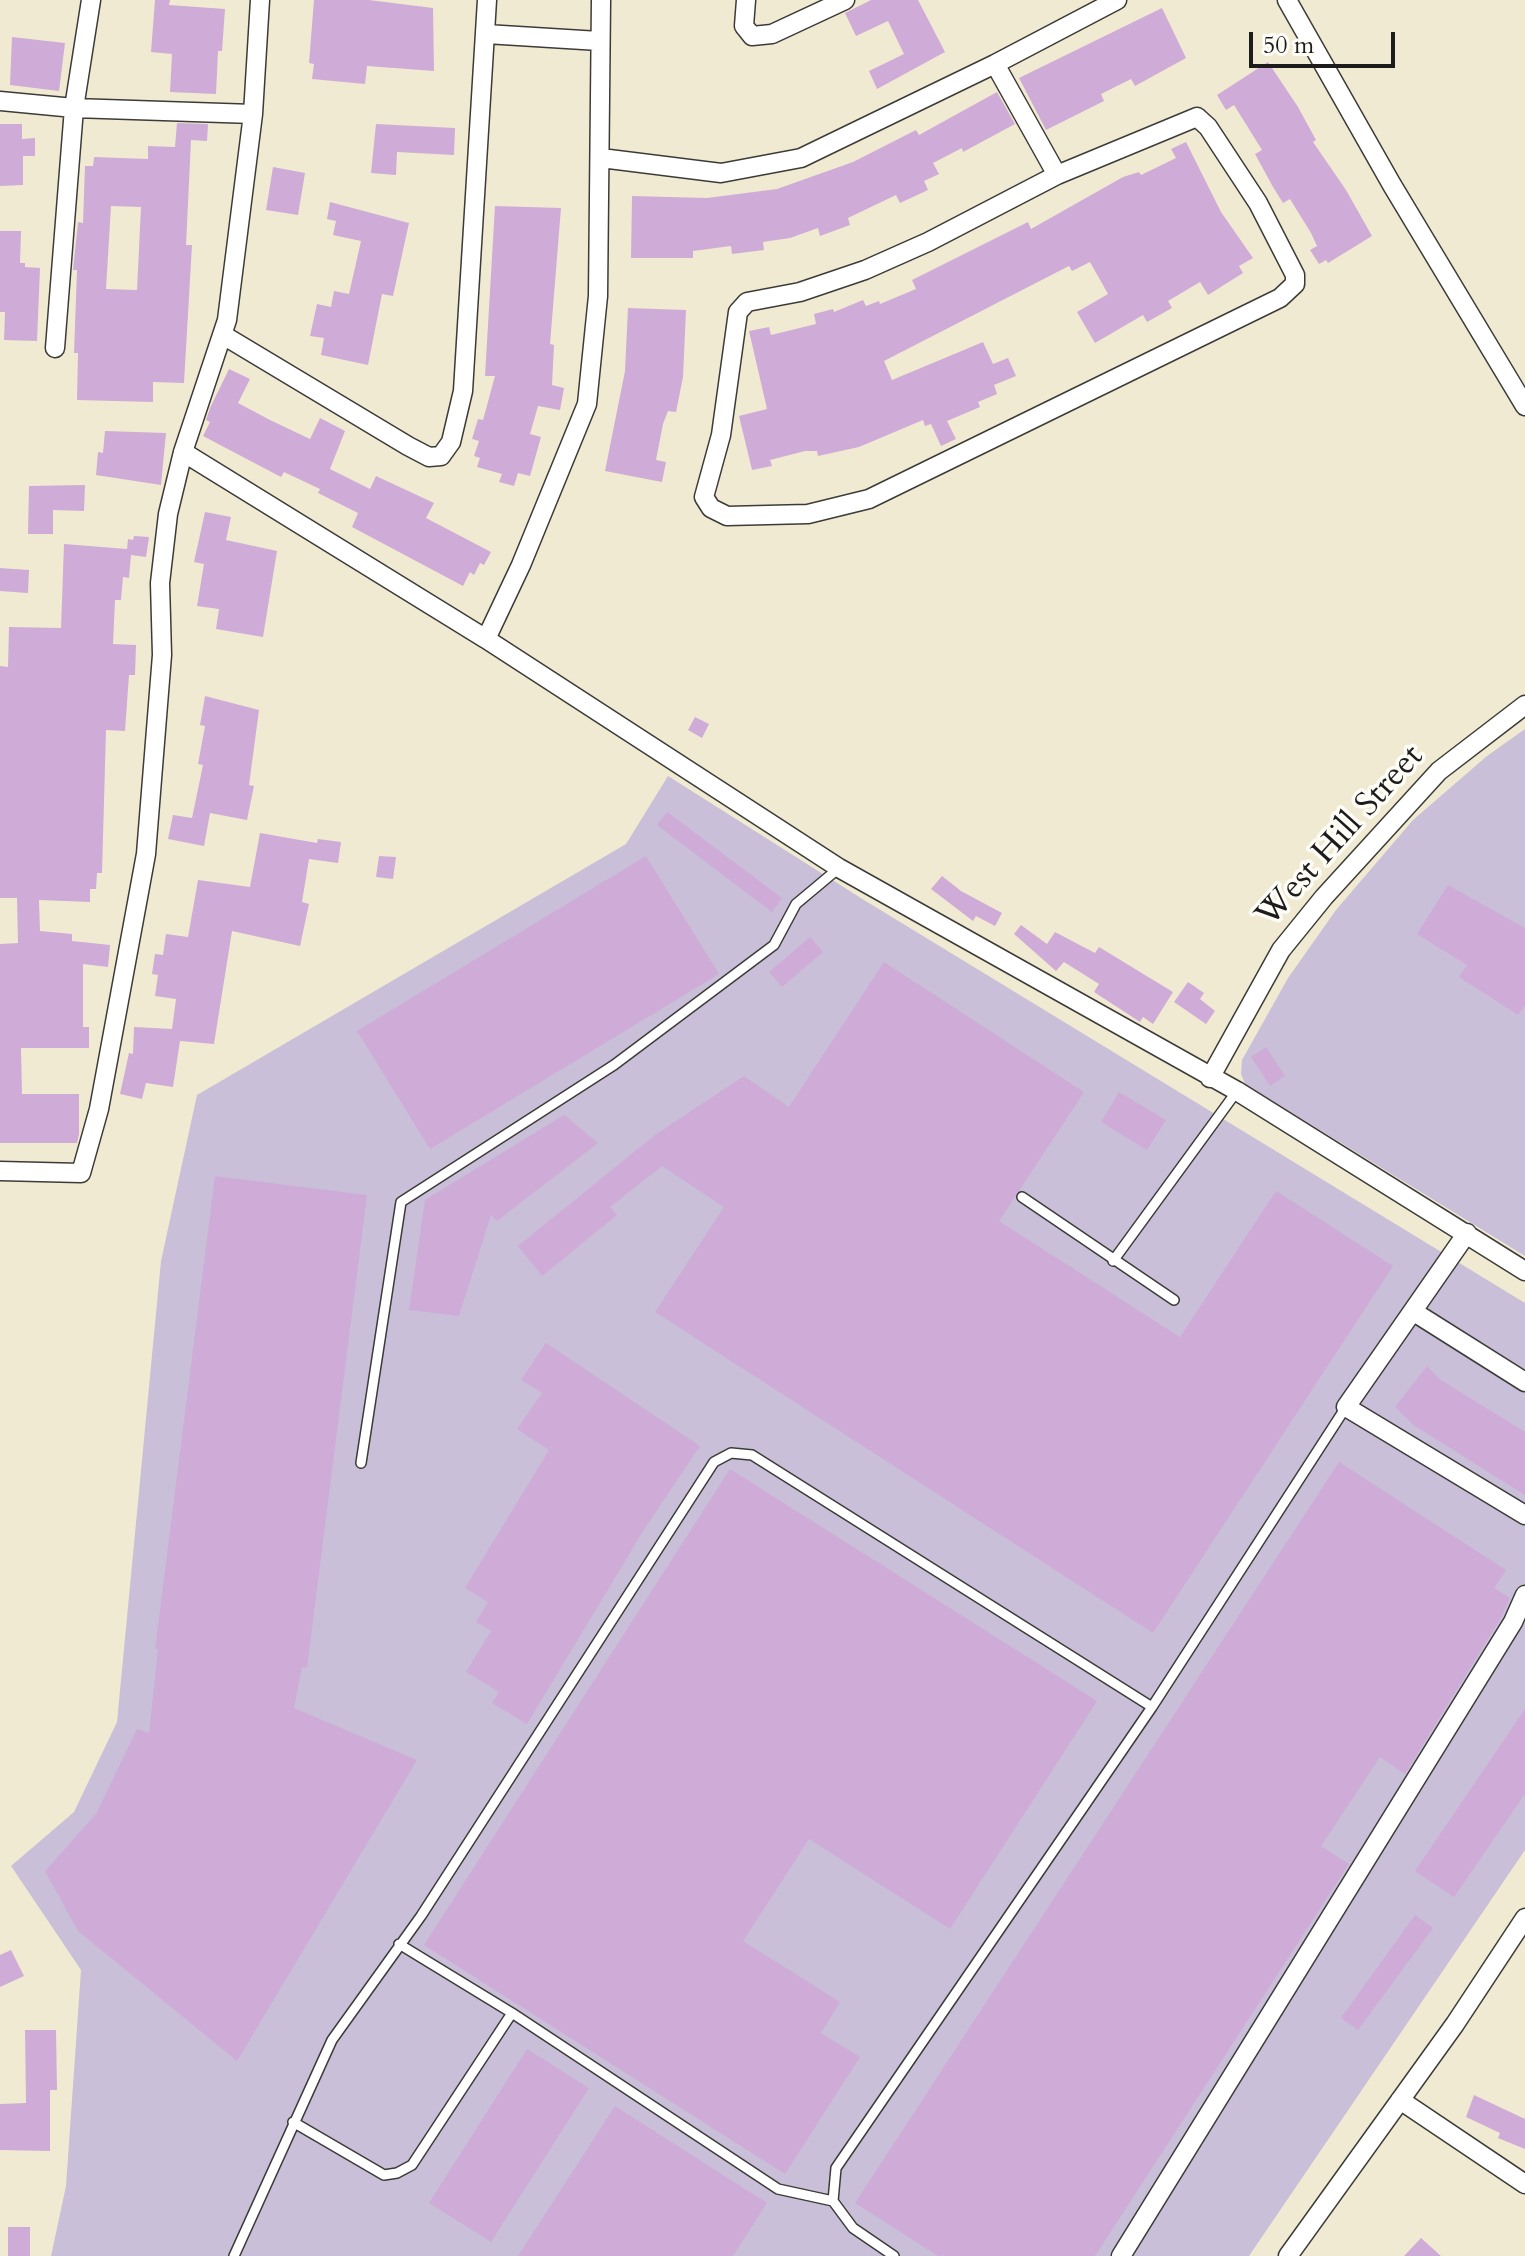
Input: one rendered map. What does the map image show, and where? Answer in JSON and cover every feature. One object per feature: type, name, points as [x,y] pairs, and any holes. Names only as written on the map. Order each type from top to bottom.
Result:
[{"type":"street","points":[[55,348],[74,108],[91,0]]},
{"type":"street","points":[[0,1171],[81,1173],[99,1109],[146,854],[162,655],[160,583],[168,514],[183,452],[223,335],[253,114],[260,0]]},
{"type":"street","points":[[223,335],[408,446],[429,457],[441,456],[451,442],[463,391],[487,0]]},
{"type":"street","points":[[486,639],[521,565],[587,404],[595,355],[601,158],[601,0]]},
{"type":"street","points":[[746,0],[744,26],[752,36],[772,34],[845,0]]},
{"type":"street","points":[[601,158],[721,173],[801,158],[995,64],[1117,0]]},
{"type":"street","points":[[1287,0],[1392,185],[1525,406]]},
{"type":"street","points":[[486,34],[599,41]]},
{"type":"street","points":[[995,64],[1057,175]]},
{"type":"street","points":[[0,101],[74,108],[253,114]]},
{"type":"street","points":[[1197,117],[1208,127],[1258,203],[1295,275],[1295,284],[1280,298],[869,499],[808,514],[727,516],[711,508],[704,497],[721,435],[735,324],[738,312],[747,302],[800,292],[865,270],[1057,175],[1197,117]]},
{"type":"street","points":[[183,452],[486,639],[839,868],[1237,1091],[1525,1271]]},
{"type":"street","name":"West Hill Street","points":[[1210,1078],[1281,950],[1324,897],[1379,833],[1439,771],[1525,705]]},
{"type":"street","points":[[1467,1233],[1346,1407],[1525,1515]]},
{"type":"street","points":[[1414,1312],[1525,1382]]},
{"type":"street","points":[[1121,2256],[1513,1622],[1525,1595]]},
{"type":"street","points":[[1288,2256],[1525,1918]]},
{"type":"street","points":[[1400,2100],[1525,2184]]},
{"type":"lane","points":[[361,1463],[401,1202],[614,1065],[774,945],[796,904],[839,868]]},
{"type":"lane","points":[[1113,1261],[1237,1091]]},
{"type":"lane","points":[[1022,1197],[1174,1300]]},
{"type":"lane","points":[[833,2201],[836,2168],[1152,1707],[1346,1407]]},
{"type":"lane","points":[[234,2256],[332,2040],[399,1944],[714,1462],[731,1453],[752,1455],[1152,1707]]},
{"type":"lane","points":[[399,1944],[512,2013],[778,2189],[833,2201],[853,2228],[894,2256]]},
{"type":"lane","points":[[293,2122],[384,2175],[397,2173],[412,2165],[512,2013]]},
{"type":"shaded area","points":[[1525,729],[1525,1256],[1245,1084],[1241,1074],[1242,1060],[1288,978],[1336,910],[1413,820],[1487,756]]},
{"type":"shaded area","points":[[668,776],[864,900],[1525,1303],[1525,1850],[1249,2256],[51,2256],[66,2186],[81,1970],[11,1866],[74,1812],[117,1722],[161,1261],[197,1095],[626,844]]},
{"type":"building","points":[[155,0],[170,0],[169,5],[225,9],[222,51],[218,51],[216,94],[170,92],[172,54],[151,52]]},
{"type":"building","points":[[314,0],[369,0],[433,8],[434,71],[367,66],[365,84],[312,79],[314,64],[309,63]]},
{"type":"building","points":[[871,0],[918,0],[945,52],[877,89],[869,71],[904,54],[888,21],[856,36],[845,13]]},
{"type":"building","points":[[1162,8],[1186,58],[1135,86],[1131,79],[1101,94],[1104,101],[1046,130],[1019,78]]},
{"type":"building","points":[[12,37],[65,43],[59,91],[10,85]]},
{"type":"building","points":[[1268,62],[1298,107],[1316,140],[1313,142],[1346,190],[1372,236],[1328,263],[1326,260],[1319,264],[1310,250],[1317,246],[1311,233],[1290,199],[1283,203],[1273,187],[1255,154],[1262,150],[1234,105],[1226,110],[1217,95]]},
{"type":"building","points":[[997,92],[1015,124],[963,152],[962,148],[933,163],[939,174],[924,181],[928,190],[900,203],[896,195],[848,218],[850,225],[820,236],[818,228],[790,238],[763,242],[764,250],[732,254],[731,246],[693,251],[693,258],[631,258],[632,196],[707,198],[777,189],[853,162],[916,130],[919,135]]},
{"type":"building","points":[[177,123],[208,124],[207,141],[191,140],[186,245],[192,245],[184,383],[153,382],[153,402],[77,400],[78,353],[74,353],[77,270],[73,270],[78,222],[83,223],[85,166],[93,166],[94,157],[148,159],[148,146],[175,147]],"holes":[[[111,206],[141,207],[137,290],[106,289]]]},
{"type":"building","points":[[0,124],[22,124],[22,139],[35,138],[35,156],[23,156],[23,185],[0,186]]},
{"type":"building","points":[[376,124],[455,128],[454,155],[397,152],[396,175],[371,173]]},
{"type":"building","points":[[1186,142],[1221,212],[1253,258],[1239,266],[1243,273],[1208,295],[1200,282],[1168,301],[1172,308],[1147,322],[1143,315],[1095,343],[1077,312],[1108,294],[1090,262],[1072,271],[1069,266],[884,361],[892,380],[983,342],[993,364],[1008,358],[1016,376],[994,385],[997,394],[978,402],[980,407],[947,421],[956,439],[941,446],[931,424],[925,426],[923,420],[859,447],[818,456],[817,451],[805,451],[770,460],[772,466],[752,470],[739,416],[767,409],[749,331],[769,327],[771,335],[816,324],[814,314],[833,309],[834,312],[863,300],[866,306],[879,301],[880,304],[916,289],[912,280],[1028,222],[1031,229],[1123,177],[1139,172],[1141,175],[1176,158],[1171,149]]},
{"type":"building","points":[[273,167],[305,173],[298,215],[266,210]]},
{"type":"building","points":[[330,202],[409,223],[393,296],[382,294],[368,365],[321,355],[324,338],[310,336],[317,304],[331,307],[334,291],[349,294],[361,241],[333,235],[336,221],[327,219]]},
{"type":"building","points":[[495,206],[561,208],[550,344],[554,345],[552,385],[564,388],[560,410],[538,406],[530,434],[541,437],[530,476],[518,473],[514,486],[499,482],[502,474],[477,467],[480,458],[474,456],[479,441],[472,439],[478,419],[483,420],[495,376],[485,376]]},
{"type":"building","points":[[0,231],[21,231],[20,263],[25,263],[25,267],[40,268],[37,341],[4,340],[5,312],[0,312]]},
{"type":"building","points":[[628,308],[686,310],[683,377],[676,412],[668,411],[656,460],[666,462],[662,482],[605,471],[625,371]]},
{"type":"building","points":[[229,369],[250,379],[238,403],[310,439],[320,418],[345,431],[330,469],[370,489],[376,476],[434,503],[426,518],[491,552],[484,565],[480,563],[474,575],[470,572],[463,586],[352,527],[358,513],[318,493],[320,489],[284,472],[281,477],[203,436],[210,422],[206,420],[210,408]]},
{"type":"building","points":[[105,431],[166,433],[161,485],[96,475],[98,452],[103,453]]},
{"type":"building","points":[[85,485],[84,511],[53,510],[53,534],[28,534],[29,486]]},
{"type":"building","points":[[205,512],[231,517],[226,540],[277,551],[263,637],[216,629],[219,609],[197,606],[204,564],[194,562]]},
{"type":"building","points":[[134,536],[149,537],[146,557],[131,555],[129,578],[123,577],[121,600],[115,600],[113,644],[136,645],[135,675],[129,675],[125,731],[106,730],[102,873],[97,873],[96,889],[90,889],[90,902],[39,900],[40,931],[72,934],[72,941],[110,945],[108,967],[83,964],[83,1027],[89,1027],[89,1048],[21,1048],[22,1094],[79,1094],[79,1134],[77,1143],[0,1143],[0,944],[18,943],[17,898],[0,898],[0,666],[8,667],[9,627],[61,628],[64,544],[127,549],[128,539],[133,540]]},
{"type":"building","points":[[0,568],[29,570],[28,593],[0,591]]},
{"type":"building","points":[[205,696],[259,710],[249,785],[254,786],[247,820],[210,813],[204,846],[168,839],[173,815],[192,818],[203,765],[198,764],[205,726],[200,725]]},
{"type":"building","points":[[695,717],[709,724],[702,738],[688,730]]},
{"type":"building","points":[[667,812],[782,898],[772,912],[657,825]]},
{"type":"building","points":[[260,833],[317,843],[318,839],[341,842],[338,863],[309,859],[302,902],[309,904],[300,946],[232,931],[214,1044],[180,1041],[173,1087],[146,1083],[142,1099],[120,1094],[129,1053],[133,1054],[134,1027],[172,1029],[176,999],[155,996],[158,975],[152,974],[155,954],[163,955],[166,934],[188,937],[198,880],[250,887]]},
{"type":"building","points":[[379,856],[396,857],[393,879],[376,877]]},
{"type":"building","points":[[646,856],[719,974],[430,1149],[357,1031]]},
{"type":"building","points":[[942,876],[961,891],[1002,913],[995,926],[976,916],[973,921],[931,889]]},
{"type":"building","points":[[1448,885],[1525,928],[1525,1005],[1518,1015],[1459,977],[1467,965],[1417,934]]},
{"type":"building","points":[[1021,925],[1047,944],[1055,932],[1095,953],[1099,947],[1173,992],[1153,1024],[1143,1017],[1140,1022],[1094,992],[1099,984],[1064,962],[1056,971],[1014,934]]},
{"type":"building","points":[[810,937],[823,952],[782,987],[769,972]]},
{"type":"building","points":[[884,962],[1084,1092],[999,1221],[1180,1337],[1276,1191],[1393,1266],[1153,1633],[655,1312],[724,1207],[662,1166],[610,1207],[617,1215],[542,1276],[518,1246],[655,1135],[744,1076],[789,1107]]},
{"type":"building","points":[[1188,982],[1204,993],[1200,999],[1215,1011],[1206,1024],[1174,1002]]},
{"type":"building","points":[[1266,1047],[1285,1076],[1270,1086],[1251,1057]]},
{"type":"building","points":[[1119,1092],[1166,1120],[1147,1150],[1101,1122]]},
{"type":"building","points":[[564,1115],[598,1143],[497,1221],[491,1215],[459,1316],[409,1310],[425,1200]]},
{"type":"building","points":[[215,1176],[367,1195],[307,1668],[302,1667],[294,1708],[417,1760],[237,2061],[78,1931],[45,1871],[96,1814],[137,1729],[149,1733],[158,1649],[155,1649]]},
{"type":"building","points":[[546,1343],[700,1446],[645,1528],[527,1724],[492,1703],[499,1692],[466,1672],[491,1631],[476,1622],[488,1602],[465,1588],[549,1450],[517,1429],[542,1393],[521,1380]]},
{"type":"building","points":[[1427,1366],[1441,1380],[1525,1432],[1525,1495],[1415,1426],[1395,1407]]},
{"type":"building","points":[[1339,1462],[1506,1570],[1494,1588],[1510,1598],[1502,1616],[1405,1774],[1380,1757],[1321,1846],[1349,1864],[1095,2256],[938,2256],[855,2203]]},
{"type":"building","points":[[730,1469],[1097,1701],[950,1929],[809,1839],[743,1941],[840,2002],[821,2033],[860,2057],[785,2174],[424,1945]]},
{"type":"building","points":[[1525,1709],[1525,1794],[1454,1897],[1415,1871]]},
{"type":"building","points":[[1415,1915],[1433,1928],[1358,2030],[1341,2018]]},
{"type":"building","points":[[11,1950],[24,1976],[0,1987],[0,1955]]},
{"type":"building","points":[[25,2030],[56,2030],[57,2090],[50,2090],[50,2151],[0,2150],[0,2104],[26,2103]]},
{"type":"building","points":[[527,2049],[589,2088],[491,2242],[429,2203]]},
{"type":"building","points":[[1474,2095],[1525,2119],[1525,2149],[1498,2138],[1500,2133],[1466,2117]]},
{"type":"building","points":[[615,2106],[767,2203],[733,2256],[518,2256]]},
{"type":"building","points":[[8,2227],[30,2227],[30,2256],[8,2256]]},
{"type":"building","points":[[1421,2238],[1441,2256],[1404,2256]]}]
